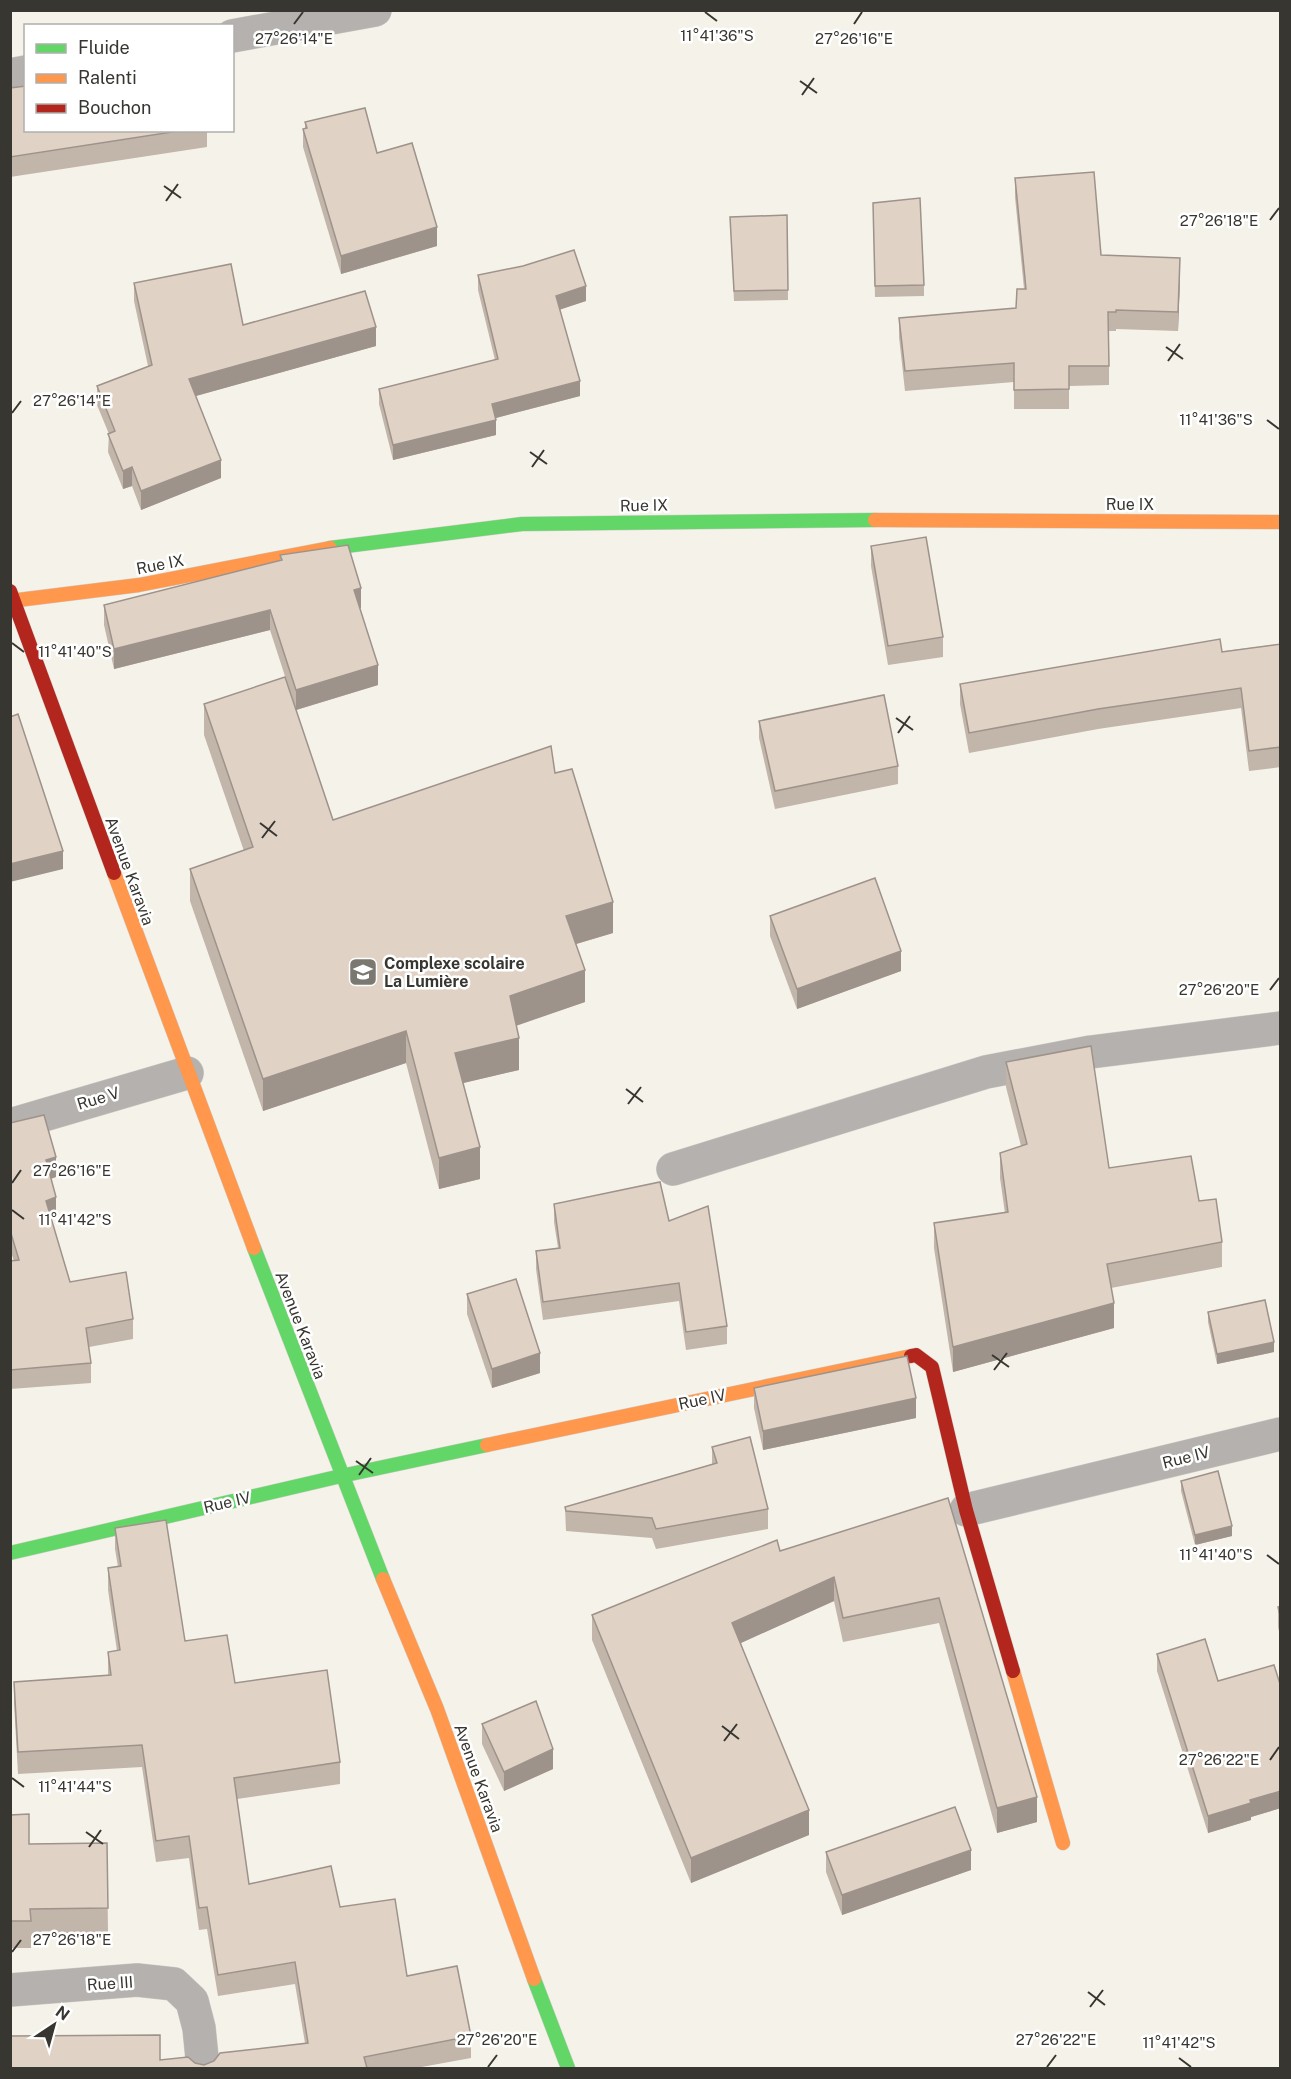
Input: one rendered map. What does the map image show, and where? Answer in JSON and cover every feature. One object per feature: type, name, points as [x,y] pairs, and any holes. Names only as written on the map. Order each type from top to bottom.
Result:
[{"type":"street","points":[[234,36],[375,10]]},
{"type":"street","name":"Rue IX","points":[[12,597],[139,585],[306,551],[522,524],[760,519],[1281,522]]},
{"type":"street","name":"Avenue Karavia","points":[[12,597],[187,1073],[341,1476],[437,1709],[520,1943],[568,2068]]},
{"type":"street","points":[[673,1168],[986,1072],[1091,1052],[1281,1028]]},
{"type":"street","name":"Rue V","points":[[10,1125],[187,1073]]},
{"type":"street","name":"Rue IV","points":[[10,1553],[341,1476],[916,1354],[932,1367],[966,1510],[1281,1434]]},
{"type":"street","points":[[966,1510],[1063,1843]]},
{"type":"street","name":"Rue III","points":[[10,1990],[137,1980],[174,1984],[192,2001],[199,2028],[203,2068]]},
{"type":"building","points":[[24,86],[24,132],[172,132],[10,157],[10,88]]},
{"type":"building","points":[[365,108],[377,153],[412,143],[437,227],[341,256],[303,129],[307,128],[305,122]]},
{"type":"building","points":[[1094,172],[1101,255],[1180,258],[1178,312],[1116,310],[1116,312],[1108,312],[1109,366],[1069,366],[1069,389],[1014,390],[1014,363],[905,371],[899,318],[1016,308],[1017,289],[1026,289],[1015,178]]},
{"type":"building","points":[[920,198],[924,285],[875,286],[873,203]]},
{"type":"building","points":[[787,215],[788,290],[734,291],[730,217]]},
{"type":"building","points":[[574,250],[586,286],[556,296],[580,381],[492,404],[496,420],[393,445],[379,389],[498,359],[478,275],[523,266]]},
{"type":"building","points":[[231,264],[243,325],[365,291],[376,327],[189,379],[221,460],[141,491],[132,467],[123,471],[108,434],[115,431],[97,386],[152,365],[134,283]]},
{"type":"building","points":[[926,537],[943,637],[888,646],[871,546]]},
{"type":"building","points":[[348,545],[361,588],[354,590],[378,665],[296,690],[270,610],[114,649],[104,605],[282,560],[280,555]]},
{"type":"building","points":[[1220,639],[1222,652],[1281,644],[1281,747],[1249,751],[1241,688],[1098,709],[969,733],[960,684]]},
{"type":"building","points":[[285,677],[333,820],[551,746],[555,773],[572,769],[613,902],[566,916],[585,970],[510,996],[519,1038],[455,1053],[480,1147],[439,1158],[406,1031],[263,1079],[190,869],[253,847],[204,704]]},
{"type":"building","points":[[884,695],[898,766],[775,791],[759,721]]},
{"type":"building","points":[[18,714],[63,851],[10,864],[10,717]]},
{"type":"building","points":[[875,878],[901,951],[797,989],[770,916]]},
{"type":"building","points":[[1091,1046],[1109,1168],[1191,1156],[1199,1201],[1216,1199],[1222,1242],[1107,1264],[1114,1303],[953,1347],[934,1223],[1008,1212],[1000,1153],[1027,1144],[1006,1062]]},
{"type":"building","points":[[44,1115],[56,1157],[46,1160],[56,1197],[46,1201],[70,1282],[126,1272],[133,1319],[86,1328],[91,1363],[10,1370],[10,1261],[19,1260],[10,1230],[10,1123]]},
{"type":"building","points":[[660,1182],[669,1221],[708,1206],[727,1326],[686,1332],[679,1283],[543,1302],[536,1251],[560,1248],[554,1204]]},
{"type":"building","points":[[516,1279],[540,1353],[492,1369],[467,1294]]},
{"type":"building","points":[[1265,1300],[1274,1342],[1217,1354],[1208,1312]]},
{"type":"building","points":[[907,1356],[916,1398],[763,1431],[754,1388]]},
{"type":"building","points":[[750,1437],[768,1509],[656,1529],[652,1518],[566,1511],[565,1507],[717,1463],[712,1447]]},
{"type":"building","points":[[1218,1471],[1232,1526],[1195,1535],[1181,1481]]},
{"type":"building","points":[[948,1498],[1037,1797],[997,1808],[939,1598],[843,1618],[834,1577],[732,1623],[809,1810],[691,1858],[592,1615],[777,1540],[780,1551]]},
{"type":"building","points":[[166,1520],[185,1641],[227,1635],[235,1683],[327,1670],[340,1762],[234,1778],[249,1884],[331,1866],[340,1907],[395,1899],[407,1976],[457,1966],[471,2036],[364,2057],[367,2068],[10,2068],[10,2036],[160,2035],[160,2060],[188,2057],[195,2063],[204,2065],[214,2061],[220,2053],[308,2043],[295,1962],[218,1975],[207,1907],[199,1908],[189,1836],[156,1841],[142,1745],[18,1752],[14,1682],[111,1675],[108,1652],[120,1650],[108,1568],[121,1566],[115,1528]]},
{"type":"building","points":[[1205,1639],[1218,1681],[1274,1665],[1281,1687],[1281,1791],[1208,1816],[1157,1654]]},
{"type":"building","points":[[536,1701],[553,1749],[504,1772],[482,1724]]},
{"type":"building","points":[[955,1807],[971,1850],[842,1895],[826,1852]]},
{"type":"building","points":[[29,1814],[29,1844],[107,1843],[108,1908],[30,1909],[31,1921],[10,1921],[10,1815]]},
{"type":"traffic: fast","points":[[330,548],[522,524],[875,520]]},
{"type":"traffic: fast","points":[[254,1248],[383,1579]]},
{"type":"traffic: fast","points":[[10,1553],[341,1476],[487,1445]]},
{"type":"traffic: fast","points":[[534,1979],[568,2068]]},
{"type":"traffic: slow","points":[[875,520],[1280,522]]},
{"type":"traffic: slow","points":[[10,601],[139,585],[330,548]]},
{"type":"traffic: slow","points":[[114,873],[254,1248]]},
{"type":"traffic: slow","points":[[487,1445],[911,1356]]},
{"type":"traffic: slow","points":[[383,1579],[437,1709],[534,1979]]},
{"type":"traffic: slow","points":[[1013,1671],[1063,1843]]},
{"type":"traffic: jam","points":[[10,591],[114,873]]},
{"type":"traffic: jam","points":[[911,1356],[916,1355],[932,1367],[966,1510],[1013,1671]]},
{"type":"place","name":"Complexe scolaire La Lumière","points":[[363,972]]}]
